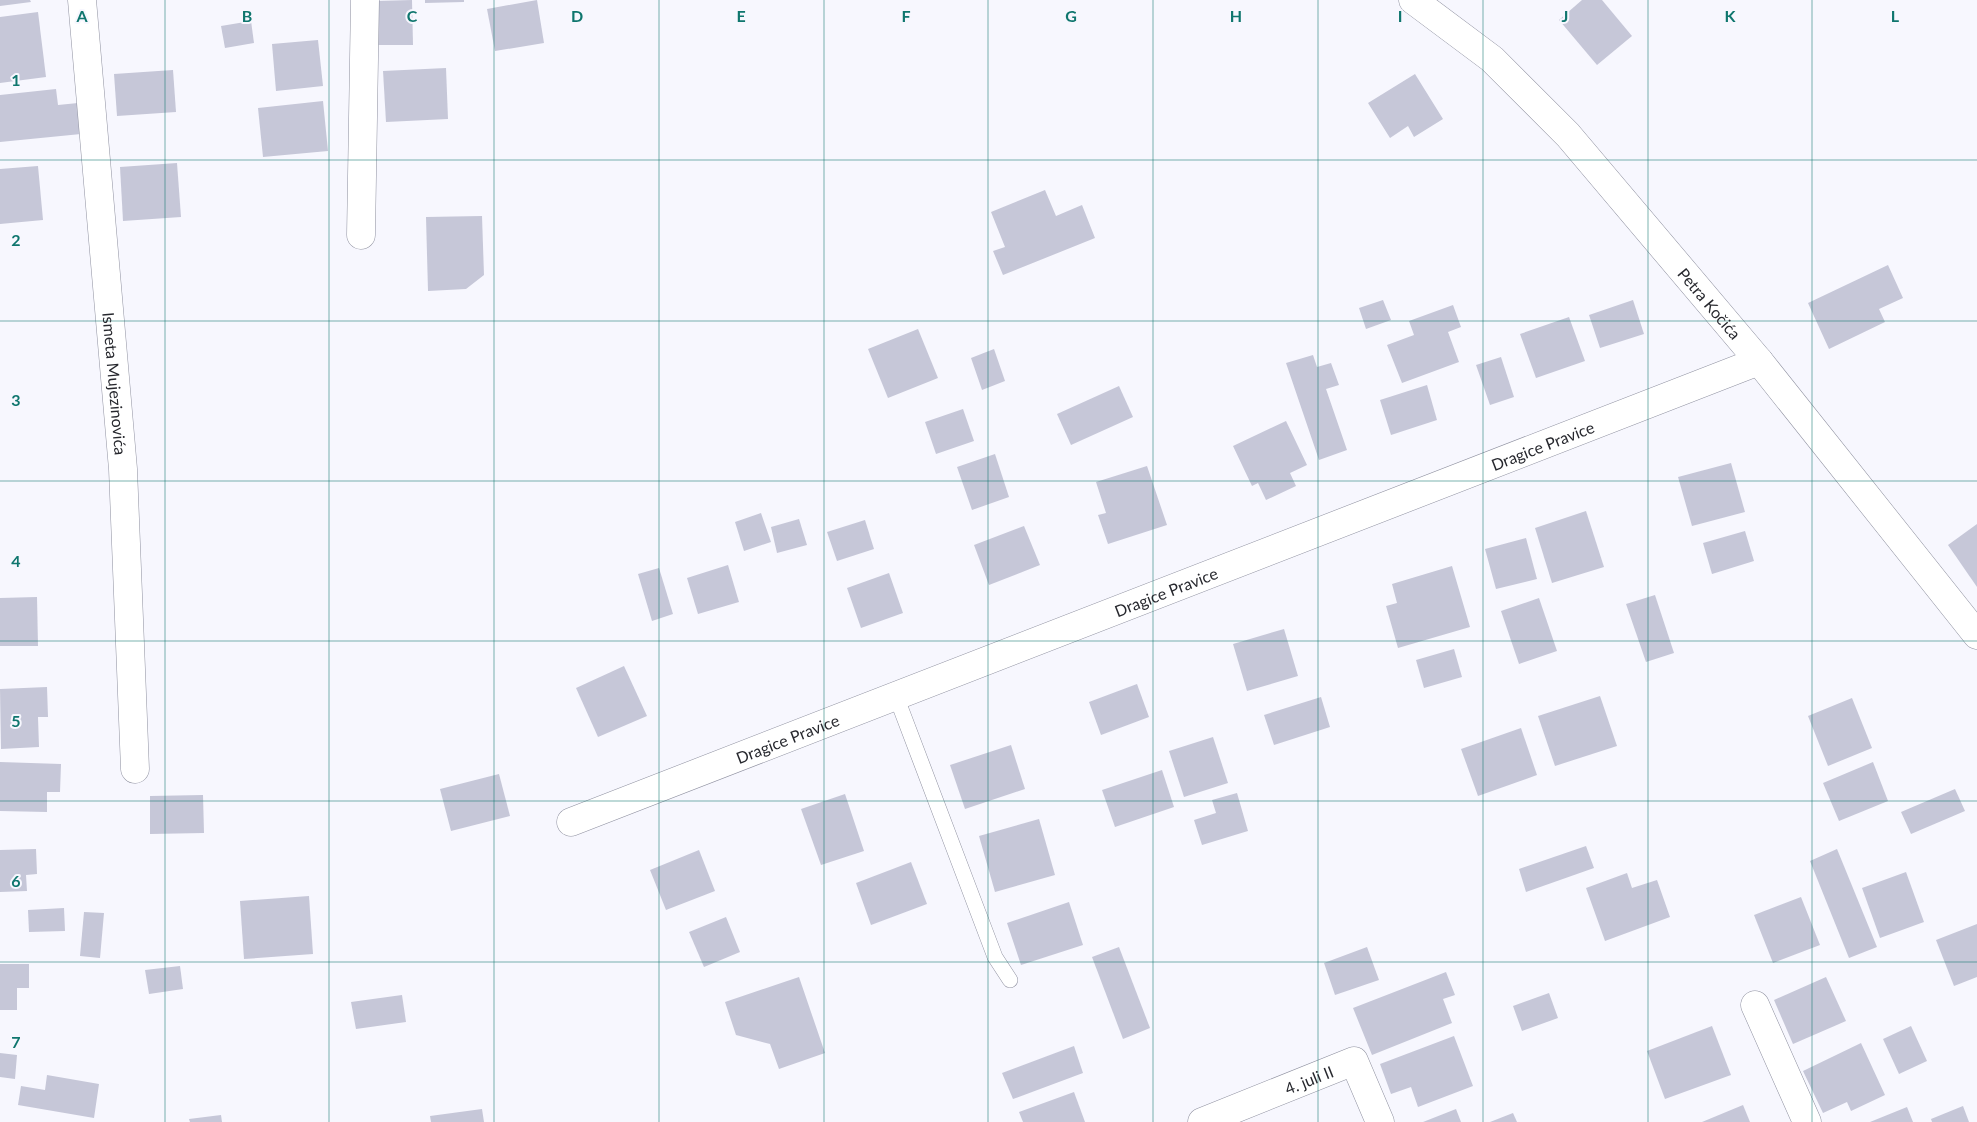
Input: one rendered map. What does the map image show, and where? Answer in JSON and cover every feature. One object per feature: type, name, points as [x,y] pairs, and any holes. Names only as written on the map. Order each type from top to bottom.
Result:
[{"type":"street","name":"Ismeta Mujezinovića","points":[[82,0],[123,470],[135,768]]},
{"type":"street","points":[[361,235],[365,0]]},
{"type":"street","name":"Petra Kočića","points":[[1413,0],[1492,59],[1568,135],[1759,361],[1977,635]]},
{"type":"street","name":"Dragice Pravice","points":[[571,822],[1759,361]]},
{"type":"street","points":[[1755,1005],[1807,1122]]},
{"type":"street","name":"4. juli II","points":[[1202,1122],[1354,1061],[1380,1122]]},
{"type":"lane","points":[[896,696],[995,957],[1010,980]]},
{"type":"building","points":[[0,0],[30,0],[31,2],[0,6]]},
{"type":"building","points":[[412,0],[413,45],[377,45],[376,1]]},
{"type":"building","points":[[425,0],[464,0],[464,2],[425,3]]},
{"type":"building","points":[[537,0],[544,43],[495,51],[487,9]]},
{"type":"building","points":[[1582,0],[1602,0],[1632,36],[1597,65],[1559,20]]},
{"type":"building","points":[[38,12],[46,77],[0,83],[0,17]]},
{"type":"building","points":[[251,21],[254,43],[225,48],[221,26]]},
{"type":"building","points":[[318,40],[323,86],[276,91],[272,44]]},
{"type":"building","points":[[446,68],[448,119],[386,122],[383,71]]},
{"type":"building","points":[[173,70],[176,112],[117,116],[114,74]]},
{"type":"building","points":[[1415,74],[1443,119],[1414,137],[1408,126],[1390,138],[1368,103]]},
{"type":"building","points":[[56,89],[58,105],[78,103],[81,134],[0,142],[0,95]]},
{"type":"building","points":[[323,101],[328,151],[263,157],[258,108]]},
{"type":"building","points":[[177,163],[181,217],[123,221],[120,167]]},
{"type":"building","points":[[38,166],[43,220],[0,224],[0,169]]},
{"type":"building","points":[[1045,190],[1056,216],[1082,205],[1095,238],[1003,275],[993,251],[1005,247],[991,212]]},
{"type":"building","points":[[482,216],[484,275],[466,289],[428,291],[426,217]]},
{"type":"building","points":[[1888,265],[1903,298],[1879,309],[1885,322],[1829,349],[1808,303]]},
{"type":"building","points":[[1383,300],[1391,320],[1366,329],[1359,308]]},
{"type":"building","points":[[1633,300],[1644,334],[1600,348],[1589,315]]},
{"type":"building","points":[[1453,305],[1461,327],[1448,332],[1459,362],[1402,383],[1387,345],[1414,335],[1409,321]]},
{"type":"building","points":[[1569,317],[1585,361],[1536,378],[1520,334]]},
{"type":"building","points":[[918,329],[938,378],[888,398],[868,349]]},
{"type":"building","points":[[994,349],[1005,381],[982,390],[971,358]]},
{"type":"building","points":[[1313,355],[1317,367],[1331,363],[1339,385],[1326,389],[1347,450],[1319,460],[1286,363]]},
{"type":"building","points":[[1501,357],[1514,397],[1490,405],[1476,365]]},
{"type":"building","points":[[1427,385],[1437,420],[1391,435],[1380,400]]},
{"type":"building","points":[[1119,386],[1133,417],[1071,445],[1057,414]]},
{"type":"building","points":[[963,409],[974,441],[936,454],[925,422]]},
{"type":"building","points":[[1286,421],[1307,465],[1290,473],[1296,486],[1266,500],[1258,483],[1252,486],[1233,446]]},
{"type":"building","points":[[995,454],[1009,497],[972,510],[957,467]]},
{"type":"building","points":[[1731,463],[1745,512],[1692,526],[1678,477]]},
{"type":"building","points":[[1147,466],[1167,525],[1108,544],[1098,515],[1106,513],[1096,482]]},
{"type":"building","points":[[1586,511],[1604,567],[1552,583],[1535,528]]},
{"type":"building","points":[[761,513],[771,542],[744,551],[735,522]]},
{"type":"building","points":[[799,519],[807,545],[777,553],[771,527]]},
{"type":"building","points":[[865,520],[874,549],[837,561],[827,532]]},
{"type":"building","points":[[1977,524],[1977,587],[1948,545]]},
{"type":"building","points":[[1024,526],[1040,565],[989,585],[974,545]]},
{"type":"building","points":[[1745,531],[1754,561],[1712,574],[1703,543]]},
{"type":"building","points":[[1526,538],[1537,579],[1496,589],[1485,549]]},
{"type":"building","points":[[728,565],[739,602],[698,614],[687,578]]},
{"type":"building","points":[[1452,566],[1470,627],[1398,648],[1386,606],[1397,603],[1392,584]]},
{"type":"building","points":[[659,568],[673,614],[652,621],[638,574]]},
{"type":"building","points":[[889,573],[903,613],[861,628],[847,588]]},
{"type":"building","points":[[1655,595],[1674,653],[1646,662],[1626,604]]},
{"type":"building","points":[[37,597],[38,646],[0,646],[0,598]]},
{"type":"building","points":[[1539,598],[1557,651],[1519,664],[1501,611]]},
{"type":"building","points":[[1284,629],[1298,676],[1247,691],[1233,644]]},
{"type":"building","points":[[1454,649],[1462,677],[1424,688],[1416,660]]},
{"type":"building","points":[[624,666],[647,716],[598,737],[576,688]]},
{"type":"building","points":[[1137,684],[1149,717],[1101,735],[1089,702]]},
{"type":"building","points":[[47,687],[48,717],[38,717],[39,747],[1,749],[0,689]]},
{"type":"building","points":[[1600,696],[1617,746],[1555,766],[1538,716]]},
{"type":"building","points":[[1321,697],[1330,727],[1274,745],[1264,715]]},
{"type":"building","points":[[1852,698],[1872,748],[1828,766],[1808,716]]},
{"type":"building","points":[[1521,728],[1537,775],[1478,796],[1461,749]]},
{"type":"building","points":[[1213,737],[1228,783],[1184,797],[1169,751]]},
{"type":"building","points":[[1011,745],[1025,789],[965,809],[950,765]]},
{"type":"building","points":[[0,762],[61,764],[60,792],[47,792],[47,812],[0,811]]},
{"type":"building","points":[[1873,762],[1888,801],[1839,821],[1823,783]]},
{"type":"building","points":[[1162,770],[1174,807],[1115,827],[1102,790]]},
{"type":"building","points":[[499,774],[510,816],[451,831],[440,789]]},
{"type":"building","points":[[1955,789],[1965,811],[1911,834],[1901,812]]},
{"type":"building","points":[[1237,793],[1248,831],[1202,845],[1194,820],[1216,813],[1212,800]]},
{"type":"building","points":[[845,794],[864,851],[821,865],[801,809]]},
{"type":"building","points":[[203,795],[204,833],[150,834],[150,796]]},
{"type":"building","points":[[1039,819],[1055,875],[995,892],[979,836]]},
{"type":"building","points":[[1586,846],[1594,868],[1526,892],[1519,869]]},
{"type":"building","points":[[36,849],[37,874],[26,875],[27,891],[0,892],[0,850]]},
{"type":"building","points":[[1837,849],[1877,947],[1849,958],[1810,861]]},
{"type":"building","points":[[699,850],[715,891],[666,910],[650,870]]},
{"type":"building","points":[[911,862],[927,904],[871,925],[856,883]]},
{"type":"building","points":[[1906,872],[1924,922],[1880,938],[1862,888]]},
{"type":"building","points":[[1627,873],[1632,888],[1657,880],[1670,917],[1605,941],[1586,888]]},
{"type":"building","points":[[309,896],[313,954],[244,959],[240,901]]},
{"type":"building","points":[[1801,897],[1820,945],[1773,963],[1754,915]]},
{"type":"building","points":[[1069,902],[1083,945],[1021,965],[1007,923]]},
{"type":"building","points":[[64,908],[65,931],[29,932],[28,910]]},
{"type":"building","points":[[84,912],[104,913],[100,958],[80,956]]},
{"type":"building","points":[[726,917],[740,952],[704,967],[689,932]]},
{"type":"building","points":[[1977,924],[1977,977],[1954,986],[1936,940]]},
{"type":"building","points":[[1119,947],[1150,1028],[1123,1039],[1092,957]]},
{"type":"building","points":[[1367,947],[1379,980],[1335,995],[1324,963]]},
{"type":"building","points":[[0,964],[29,964],[29,988],[17,988],[17,1010],[0,1010]]},
{"type":"building","points":[[180,966],[183,989],[149,994],[145,970]]},
{"type":"building","points":[[1446,972],[1455,995],[1443,999],[1452,1023],[1372,1055],[1353,1008]]},
{"type":"building","points":[[799,977],[825,1053],[779,1069],[770,1044],[736,1035],[725,1002]]},
{"type":"building","points":[[1826,977],[1846,1021],[1793,1044],[1774,1000]]},
{"type":"building","points":[[1549,993],[1558,1018],[1522,1031],[1513,1006]]},
{"type":"building","points":[[402,995],[406,1022],[356,1029],[351,1002]]},
{"type":"building","points":[[1712,1026],[1731,1075],[1665,1099],[1647,1051]]},
{"type":"building","points":[[1911,1026],[1927,1061],[1899,1074],[1883,1039]]},
{"type":"building","points":[[1454,1036],[1473,1086],[1418,1107],[1411,1087],[1391,1094],[1380,1064]]},
{"type":"building","points":[[1861,1043],[1885,1095],[1851,1111],[1847,1102],[1823,1113],[1803,1071]]},
{"type":"building","points":[[1074,1046],[1083,1073],[1013,1099],[1002,1073]]},
{"type":"building","points":[[0,1053],[17,1055],[15,1079],[0,1077]]},
{"type":"building","points":[[47,1075],[99,1084],[94,1118],[18,1105],[21,1086],[45,1090]]},
{"type":"building","points":[[1074,1092],[1085,1122],[1023,1122],[1019,1112]]},
{"type":"building","points":[[1743,1105],[1750,1122],[1702,1122]]},
{"type":"building","points":[[1963,1106],[1969,1122],[1932,1122],[1931,1119]]},
{"type":"building","points":[[1907,1107],[1913,1122],[1870,1122]]},
{"type":"building","points":[[482,1109],[484,1122],[431,1122],[430,1116]]},
{"type":"building","points":[[1456,1109],[1461,1122],[1423,1122]]},
{"type":"building","points":[[1513,1113],[1517,1122],[1490,1122]]},
{"type":"building","points":[[221,1115],[222,1122],[190,1122],[189,1119]]}]
